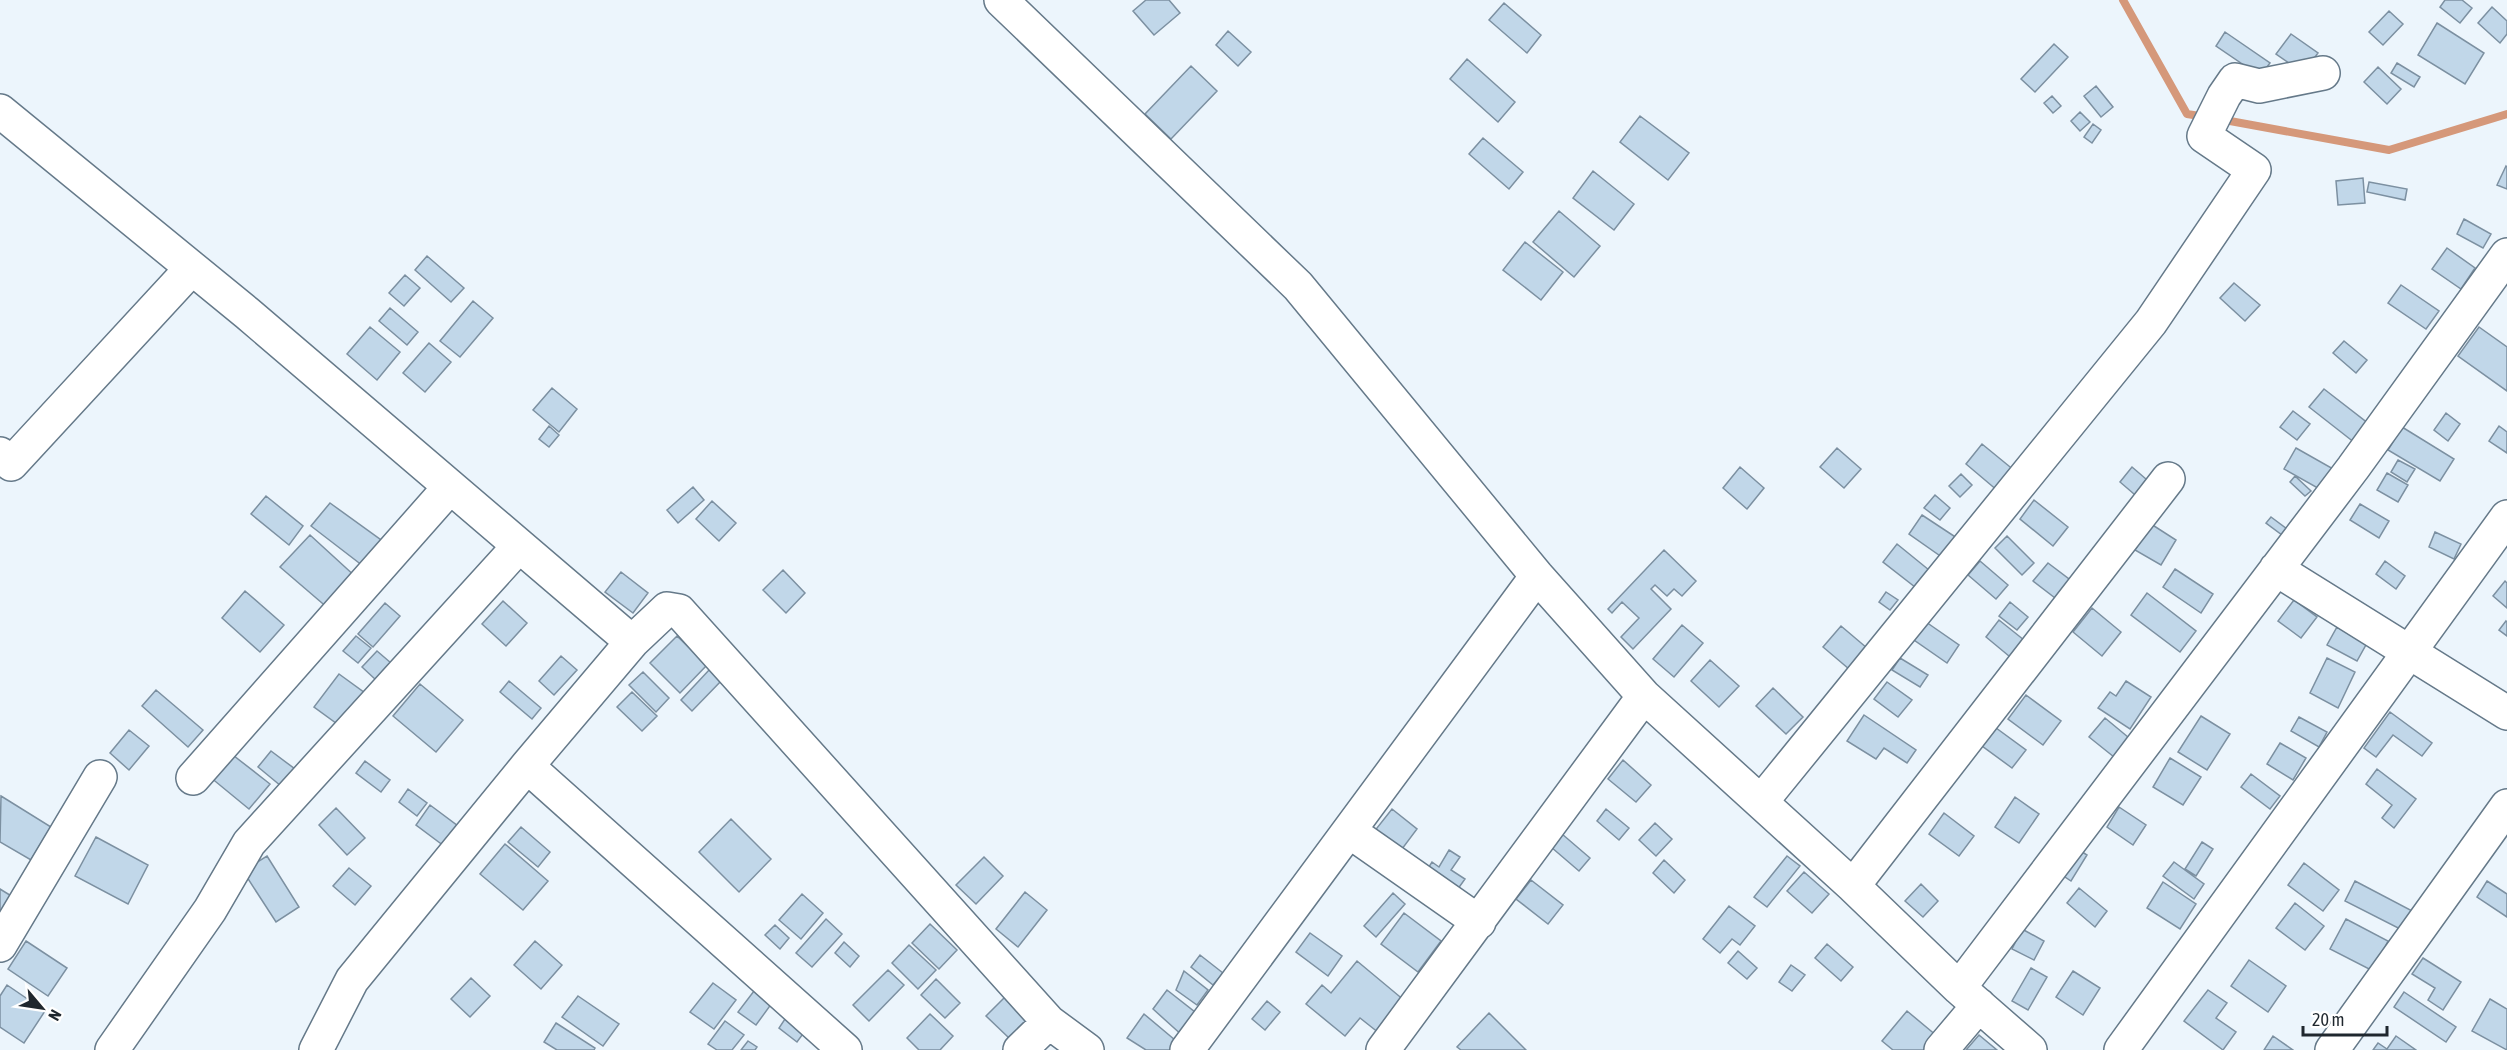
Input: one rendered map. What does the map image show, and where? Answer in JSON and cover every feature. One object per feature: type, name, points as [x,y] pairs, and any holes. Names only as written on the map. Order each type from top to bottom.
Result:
[{"type":"street","points":[[1001,0],[1298,286],[1536,576],[1644,696],[2030,1050]]},
{"type":"street","points":[[1761,802],[2151,322],[2254,170],[2204,136],[2224,96],[2235,80],[2259,86],[2323,73]]},
{"type":"street","points":[[0,111],[192,268],[632,642]]},
{"type":"street","points":[[1941,1050],[1969,996],[2276,569],[2507,255]]},
{"type":"street","points":[[0,454],[11,464],[192,268]]},
{"type":"street","points":[[1853,886],[2168,479]]},
{"type":"street","points":[[193,778],[450,487]]},
{"type":"street","points":[[2121,1050],[2507,517]]},
{"type":"street","points":[[112,1050],[210,910],[249,843],[519,546]]},
{"type":"street","points":[[2276,569],[2507,713]]},
{"type":"street","points":[[1186,1050],[1536,576]]},
{"type":"street","points":[[316,1050],[352,980],[526,766],[632,642],[667,609],[679,611],[1050,1022],[1087,1050]]},
{"type":"street","points":[[1383,1050],[1644,696]]},
{"type":"street","points":[[526,766],[845,1050]]},
{"type":"street","points":[[0,945],[100,777]]},
{"type":"street","points":[[2332,1050],[2507,806]]},
{"type":"street","points":[[1349,831],[1479,922]]},
{"type":"street","points":[[1020,1050],[1050,1022]]},
{"type":"building","points":[[1146,0],[1169,0],[1180,13],[1154,35],[1133,11]]},
{"type":"building","points":[[2445,0],[2462,0],[2472,8],[2460,23],[2440,7]]},
{"type":"building","points":[[1504,3],[1541,35],[1527,53],[1489,20]]},
{"type":"building","points":[[2492,7],[2507,21],[2507,34],[2500,43],[2478,23]]},
{"type":"building","points":[[2389,11],[2403,24],[2383,45],[2369,32]]},
{"type":"building","points":[[2437,23],[2484,53],[2465,84],[2418,55]]},
{"type":"building","points":[[1228,31],[1251,52],[1238,66],[1216,45]]},
{"type":"building","points":[[2225,32],[2270,63],[2260,76],[2216,46]]},
{"type":"building","points":[[2291,34],[2318,53],[2303,73],[2276,54]]},
{"type":"building","points":[[2054,44],[2068,57],[2035,92],[2021,79]]},
{"type":"building","points":[[1467,59],[1515,102],[1498,122],[1450,79]]},
{"type":"building","points":[[2397,63],[2420,77],[2414,87],[2391,73]]},
{"type":"building","points":[[1191,66],[1217,91],[1171,139],[1145,114]]},
{"type":"building","points":[[2378,67],[2401,89],[2387,104],[2364,82]]},
{"type":"building","points":[[2096,86],[2113,107],[2101,117],[2084,96]]},
{"type":"building","points":[[2052,96],[2061,106],[2053,113],[2044,103]]},
{"type":"building","points":[[2080,112],[2090,122],[2080,131],[2071,121]]},
{"type":"building","points":[[1640,116],[1689,153],[1668,180],[1620,142]]},
{"type":"building","points":[[2093,124],[2101,130],[2092,143],[2084,137]]},
{"type":"building","points":[[1483,138],[1523,172],[1509,189],[1469,154]]},
{"type":"building","points":[[2507,167],[2507,189],[2497,185]]},
{"type":"building","points":[[1593,171],[1634,204],[1614,230],[1573,198]]},
{"type":"building","points":[[2363,178],[2365,203],[2338,205],[2336,181]]},
{"type":"building","points":[[2369,182],[2407,189],[2405,200],[2367,192]]},
{"type":"building","points":[[1559,211],[1600,246],[1574,277],[1533,242]]},
{"type":"building","points":[[2464,219],[2491,234],[2483,248],[2457,234]]},
{"type":"building","points":[[1525,242],[1563,272],[1541,300],[1503,270]]},
{"type":"building","points":[[2447,248],[2475,268],[2461,289],[2432,269]]},
{"type":"building","points":[[427,256],[464,288],[451,302],[415,270]]},
{"type":"building","points":[[405,275],[420,288],[404,306],[389,293]]},
{"type":"building","points":[[2234,283],[2260,305],[2245,321],[2220,298]]},
{"type":"building","points":[[2401,285],[2439,311],[2426,329],[2388,303]]},
{"type":"building","points":[[473,301],[493,318],[460,357],[440,341]]},
{"type":"building","points":[[390,308],[418,332],[407,345],[379,321]]},
{"type":"building","points":[[370,327],[400,352],[377,380],[347,354]]},
{"type":"building","points":[[2479,327],[2507,347],[2507,391],[2458,356]]},
{"type":"building","points":[[2344,341],[2367,360],[2356,373],[2333,353]]},
{"type":"building","points":[[429,343],[451,362],[425,392],[403,373]]},
{"type":"building","points":[[552,388],[577,409],[559,432],[533,410]]},
{"type":"building","points":[[2324,389],[2369,424],[2355,443],[2309,407]]},
{"type":"building","points":[[2293,411],[2310,424],[2297,440],[2280,427]]},
{"type":"building","points":[[2446,413],[2460,424],[2448,441],[2434,430]]},
{"type":"building","points":[[549,426],[559,435],[549,447],[539,439]]},
{"type":"building","points":[[2499,426],[2507,432],[2507,453],[2489,441]]},
{"type":"building","points":[[2402,427],[2454,459],[2440,481],[2388,450]]},
{"type":"building","points":[[1982,444],[2015,471],[1998,491],[1966,464]]},
{"type":"building","points":[[1837,448],[1861,469],[1844,488],[1820,467]]},
{"type":"building","points":[[2296,448],[2335,470],[2323,491],[2284,469]]},
{"type":"building","points":[[2398,460],[2415,469],[2407,482],[2391,472]]},
{"type":"building","points":[[1740,467],[1764,488],[1747,509],[1723,488]]},
{"type":"building","points":[[2132,467],[2153,485],[2141,500],[2120,482]]},
{"type":"building","points":[[2387,473],[2408,485],[2398,502],[2377,490]]},
{"type":"building","points":[[1961,474],[1972,485],[1960,497],[1949,486]]},
{"type":"building","points":[[2295,476],[2311,491],[2305,496],[2290,482]]},
{"type":"building","points":[[693,487],[704,500],[678,523],[667,510]]},
{"type":"building","points":[[1935,495],[1950,508],[1940,520],[1924,508]]},
{"type":"building","points":[[266,496],[303,526],[289,545],[251,514]]},
{"type":"building","points":[[2034,500],[2068,527],[2053,546],[2020,519]]},
{"type":"building","points":[[712,501],[736,523],[719,541],[696,519]]},
{"type":"building","points":[[330,503],[388,545],[367,569],[311,526]]},
{"type":"building","points":[[2360,504],[2389,521],[2379,538],[2350,520]]},
{"type":"building","points":[[1922,515],[1960,540],[1946,560],[1909,534]]},
{"type":"building","points":[[2271,517],[2287,529],[2282,535],[2266,523]]},
{"type":"building","points":[[2151,524],[2176,540],[2161,565],[2135,550]]},
{"type":"building","points":[[2435,532],[2461,544],[2454,559],[2429,547]]},
{"type":"building","points":[[310,535],[357,578],[329,609],[280,567]]},
{"type":"building","points":[[2007,536],[2034,563],[2022,575],[1995,548]]},
{"type":"building","points":[[1897,544],[1929,570],[1915,587],[1883,562]]},
{"type":"building","points":[[1664,550],[1696,581],[1682,596],[1674,589],[1667,596],[1655,585],[1651,589],[1671,609],[1633,649],[1621,637],[1639,618],[1622,602],[1612,613],[1608,609]]},
{"type":"building","points":[[1980,561],[2008,585],[1996,599],[1968,575]]},
{"type":"building","points":[[2385,561],[2405,576],[2396,589],[2376,574]]},
{"type":"building","points":[[2048,563],[2073,582],[2059,601],[2033,581]]},
{"type":"building","points":[[2175,569],[2213,594],[2201,613],[2163,587]]},
{"type":"building","points":[[783,570],[805,593],[786,613],[763,590]]},
{"type":"building","points":[[621,572],[648,593],[633,613],[605,592]]},
{"type":"building","points":[[2505,581],[2507,583],[2507,608],[2493,596]]},
{"type":"building","points":[[245,591],[284,625],[260,652],[222,618]]},
{"type":"building","points":[[1886,592],[1898,600],[1890,610],[1879,602]]},
{"type":"building","points":[[2147,593],[2196,631],[2180,652],[2131,615]]},
{"type":"building","points":[[2294,600],[2317,617],[2301,638],[2278,621]]},
{"type":"building","points":[[503,601],[527,623],[506,646],[482,624]]},
{"type":"building","points":[[2010,602],[2028,617],[2017,630],[1999,616]]},
{"type":"building","points":[[385,603],[400,616],[373,647],[358,634]]},
{"type":"building","points":[[2092,608],[2121,632],[2102,656],[2073,632]]},
{"type":"building","points":[[1999,620],[2029,644],[2015,661],[1986,637]]},
{"type":"building","points":[[1926,622],[1959,645],[1947,663],[1914,640]]},
{"type":"building","points":[[2507,622],[2507,636],[2499,630]]},
{"type":"building","points":[[1682,625],[1703,643],[1674,677],[1653,659]]},
{"type":"building","points":[[1841,626],[1867,648],[1849,669],[1823,647]]},
{"type":"building","points":[[2337,627],[2367,643],[2357,661],[2327,645]]},
{"type":"building","points":[[356,636],[371,648],[358,663],[343,651]]},
{"type":"building","points":[[677,636],[707,665],[680,693],[650,663]]},
{"type":"building","points":[[377,651],[391,663],[376,680],[362,667]]},
{"type":"building","points":[[561,656],[577,670],[554,695],[539,681]]},
{"type":"building","points":[[1900,658],[1928,675],[1920,687],[1892,670]]},
{"type":"building","points":[[2327,658],[2355,672],[2338,708],[2310,693]]},
{"type":"building","points":[[1710,660],[1739,686],[1719,707],[1691,681]]},
{"type":"building","points":[[710,669],[722,680],[692,711],[681,700]]},
{"type":"building","points":[[643,672],[669,698],[656,712],[629,685]]},
{"type":"building","points":[[339,674],[365,693],[340,726],[314,707]]},
{"type":"building","points":[[509,681],[541,708],[532,719],[500,692]]},
{"type":"building","points":[[2126,681],[2151,697],[2130,729],[2098,708],[2110,692],[2116,696]]},
{"type":"building","points":[[1887,682],[1912,700],[1898,717],[1874,699]]},
{"type":"building","points":[[420,684],[463,720],[436,752],[393,716]]},
{"type":"building","points":[[1773,688],[1803,717],[1786,734],[1756,706]]},
{"type":"building","points":[[156,690],[203,730],[188,747],[142,706]]},
{"type":"building","points":[[632,692],[657,716],[642,731],[617,707]]},
{"type":"building","points":[[2026,695],[2061,721],[2043,745],[2008,719]]},
{"type":"building","points":[[2390,712],[2432,743],[2422,756],[2393,735],[2376,757],[2364,748]]},
{"type":"building","points":[[1864,715],[1916,750],[1907,763],[1884,748],[1876,759],[1847,741]]},
{"type":"building","points":[[2201,716],[2230,734],[2207,770],[2178,752]]},
{"type":"building","points":[[2299,717],[2327,732],[2319,747],[2291,731]]},
{"type":"building","points":[[2105,718],[2134,742],[2119,761],[2089,737]]},
{"type":"building","points":[[1992,725],[2026,750],[2012,768],[1978,743]]},
{"type":"building","points":[[129,730],[149,746],[129,770],[110,753]]},
{"type":"building","points":[[2280,743],[2306,758],[2293,780],[2267,764]]},
{"type":"building","points":[[271,751],[295,769],[281,786],[258,767]]},
{"type":"building","points":[[229,752],[270,784],[249,809],[210,777]]},
{"type":"building","points":[[2170,758],[2201,777],[2183,805],[2153,787]]},
{"type":"building","points":[[1623,760],[1651,785],[1636,802],[1608,779]]},
{"type":"building","points":[[365,761],[390,780],[381,792],[356,773]]},
{"type":"building","points":[[2377,769],[2416,799],[2394,828],[2382,818],[2392,805],[2366,784]]},
{"type":"building","points":[[2251,774],[2280,796],[2270,809],[2241,787]]},
{"type":"building","points":[[408,789],[427,803],[417,816],[399,802]]},
{"type":"building","points":[[1,796],[51,827],[31,860],[0,842]]},
{"type":"building","points":[[2015,797],[2039,814],[2019,843],[1995,827]]},
{"type":"building","points":[[430,805],[458,826],[444,846],[416,825]]},
{"type":"building","points":[[2119,807],[2146,825],[2133,845],[2107,827]]},
{"type":"building","points":[[336,808],[365,838],[347,855],[319,825]]},
{"type":"building","points":[[1392,809],[1417,829],[1399,853],[1373,833]]},
{"type":"building","points":[[1606,809],[1629,828],[1619,840],[1597,821]]},
{"type":"building","points":[[1944,813],[1974,836],[1959,856],[1929,834]]},
{"type":"building","points":[[731,819],[771,859],[739,892],[699,852]]},
{"type":"building","points":[[1655,823],[1672,839],[1656,856],[1639,840]]},
{"type":"building","points":[[521,827],[550,852],[538,867],[508,842]]},
{"type":"building","points":[[1562,834],[1590,858],[1579,871],[1551,847]]},
{"type":"building","points":[[96,837],[148,865],[128,904],[75,876]]},
{"type":"building","points":[[2202,842],[2213,849],[2196,876],[2185,869]]},
{"type":"building","points":[[505,844],[548,881],[523,910],[480,874]]},
{"type":"building","points":[[2073,846],[2087,855],[2071,881],[2056,871]]},
{"type":"building","points":[[1449,850],[1460,857],[1451,870],[1465,879],[1455,893],[1425,873],[1432,862],[1439,867]]},
{"type":"building","points":[[267,856],[299,907],[276,922],[243,871]]},
{"type":"building","points":[[1787,856],[1800,866],[1767,907],[1754,897]]},
{"type":"building","points":[[984,857],[1003,876],[976,904],[956,885]]},
{"type":"building","points":[[1664,860],[1685,880],[1674,893],[1653,873]]},
{"type":"building","points":[[2174,862],[2204,884],[2194,899],[2163,876]]},
{"type":"building","points":[[2304,863],[2339,890],[2323,911],[2288,885]]},
{"type":"building","points":[[349,868],[371,886],[355,905],[333,886]]},
{"type":"building","points":[[1804,872],[1829,894],[1812,913],[1787,891]]},
{"type":"building","points":[[1531,880],[1563,905],[1548,924],[1516,899]]},
{"type":"building","points":[[2355,881],[2418,914],[2408,933],[2345,901]]},
{"type":"building","points":[[2487,881],[2507,894],[2507,917],[2477,897]]},
{"type":"building","points":[[2163,882],[2196,904],[2180,929],[2147,908]]},
{"type":"building","points":[[1921,884],[1938,901],[1923,917],[1905,901]]},
{"type":"building","points":[[2079,888],[2107,911],[2095,927],[2067,903]]},
{"type":"building","points":[[0,889],[13,897],[0,919]]},
{"type":"building","points":[[1025,892],[1047,910],[1018,947],[996,929]]},
{"type":"building","points":[[1393,893],[1405,904],[1376,937],[1364,926]]},
{"type":"building","points":[[802,894],[823,913],[801,939],[779,920]]},
{"type":"building","points":[[2295,903],[2324,926],[2305,950],[2276,928]]},
{"type":"building","points":[[1729,906],[1755,926],[1740,945],[1732,939],[1720,953],[1703,939]]},
{"type":"building","points":[[1404,913],[1441,941],[1418,972],[1381,944]]},
{"type":"building","points":[[826,919],[842,934],[812,967],[796,953]]},
{"type":"building","points":[[2346,919],[2388,941],[2373,971],[2330,949]]},
{"type":"building","points":[[930,924],[957,950],[939,969],[912,943]]},
{"type":"building","points":[[775,925],[789,938],[780,949],[765,935]]},
{"type":"building","points":[[2022,929],[2044,941],[2034,960],[2012,949]]},
{"type":"building","points":[[1310,933],[1342,956],[1328,976],[1296,952]]},
{"type":"building","points":[[26,941],[67,968],[48,996],[8,969]]},
{"type":"building","points":[[535,941],[562,965],[541,989],[514,965]]},
{"type":"building","points":[[844,942],[859,956],[850,967],[835,953]]},
{"type":"building","points":[[1827,944],[1853,967],[1841,981],[1815,958]]},
{"type":"building","points":[[909,945],[936,970],[918,989],[892,963]]},
{"type":"building","points":[[1738,951],[1757,968],[1747,979],[1728,963]]},
{"type":"building","points":[[1200,955],[1223,973],[1213,985],[1191,967]]},
{"type":"building","points":[[2423,958],[2461,982],[2443,1010],[2428,1000],[2435,988],[2412,974]]},
{"type":"building","points":[[2249,960],[2286,986],[2268,1012],[2231,986]]},
{"type":"building","points":[[1357,961],[1405,1001],[1379,1033],[1360,1018],[1345,1036],[1306,1004],[1322,985],[1331,993]]},
{"type":"building","points":[[1791,965],[1805,975],[1792,991],[1779,982]]},
{"type":"building","points":[[2031,968],[2047,977],[2028,1010],[2012,1001]]},
{"type":"building","points":[[888,970],[904,985],[869,1021],[853,1005]]},
{"type":"building","points":[[1184,971],[1208,990],[1197,1005],[1176,990]]},
{"type":"building","points":[[2073,971],[2100,988],[2083,1015],[2056,997]]},
{"type":"building","points":[[471,978],[490,996],[470,1017],[451,999]]},
{"type":"building","points":[[936,979],[960,1003],[945,1018],[921,995]]},
{"type":"building","points":[[713,983],[736,1000],[714,1029],[690,1012]]},
{"type":"building","points":[[7,985],[45,1011],[24,1043],[0,1027],[0,996]]},
{"type":"building","points":[[1167,990],[1200,1016],[1184,1037],[1153,1009]]},
{"type":"building","points":[[2208,990],[2227,1003],[2216,1018],[2236,1032],[2223,1050],[2184,1021]]},
{"type":"building","points":[[754,991],[772,1003],[756,1025],[738,1012]]},
{"type":"building","points":[[1011,991],[1033,1013],[1009,1038],[986,1016]]},
{"type":"building","points":[[2404,992],[2456,1027],[2446,1042],[2394,1007]]},
{"type":"building","points":[[578,996],[619,1024],[603,1046],[562,1017]]},
{"type":"building","points":[[2490,999],[2507,1009],[2507,1050],[2472,1031]]},
{"type":"building","points":[[1267,1001],[1280,1012],[1265,1030],[1252,1019]]},
{"type":"building","points":[[1907,1011],[1937,1036],[1925,1050],[1893,1050],[1882,1041]]},
{"type":"building","points":[[789,1013],[808,1027],[797,1042],[779,1028]]},
{"type":"building","points":[[1489,1013],[1526,1050],[1461,1050],[1457,1047]]},
{"type":"building","points":[[930,1014],[953,1036],[940,1050],[919,1050],[907,1038]]},
{"type":"building","points":[[1144,1014],[1181,1045],[1177,1050],[1146,1050],[1127,1038]]},
{"type":"building","points":[[725,1021],[744,1035],[732,1050],[717,1050],[708,1044]]},
{"type":"building","points":[[556,1023],[595,1048],[594,1050],[557,1050],[544,1042]]},
{"type":"building","points":[[1979,1035],[1997,1050],[1966,1050]]},
{"type":"building","points":[[2273,1036],[2293,1050],[2264,1050]]},
{"type":"building","points":[[2396,1036],[2416,1050],[2373,1050],[2378,1043],[2387,1049]]},
{"type":"building","points":[[748,1041],[757,1047],[755,1050],[741,1050]]},
{"type":"waterway","points":[[2123,0],[2187,114],[2206,117]]},
{"type":"waterway","points":[[2219,119],[2389,150],[2507,114]]}]
